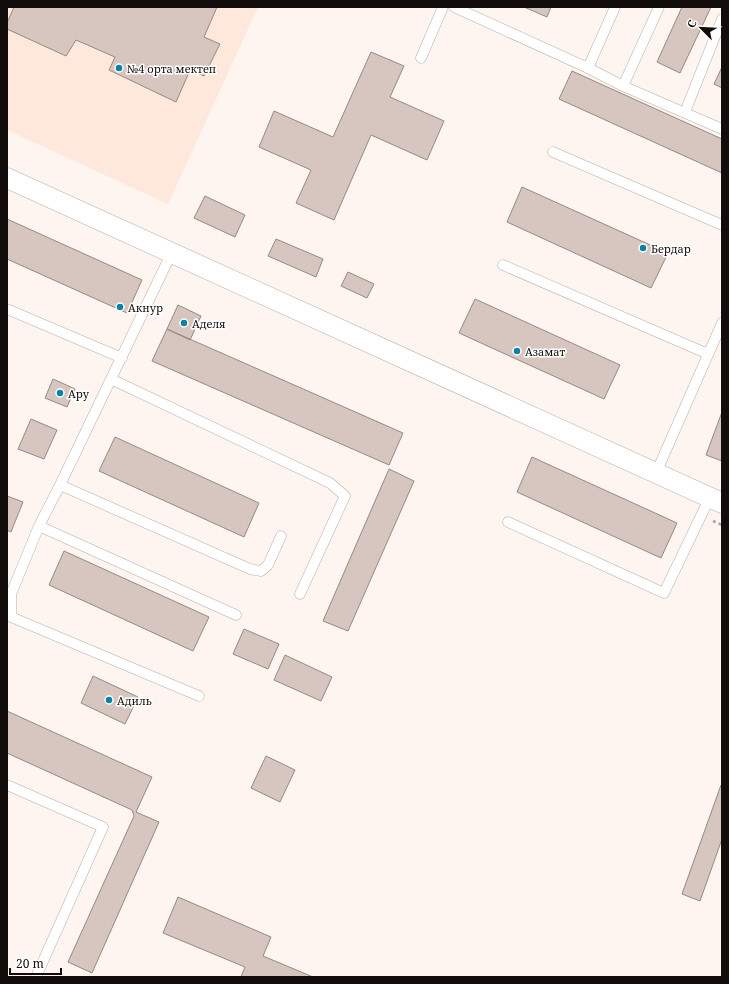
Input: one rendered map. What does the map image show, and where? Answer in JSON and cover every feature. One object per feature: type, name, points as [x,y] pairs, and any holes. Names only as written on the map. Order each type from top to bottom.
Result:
[{"type":"street","points":[[7,178],[716,500]]},
{"type":"lane","points":[[421,58],[443,7]]},
{"type":"lane","points":[[454,7],[588,68],[623,86],[722,129]]},
{"type":"lane","points":[[588,68],[615,7]]},
{"type":"lane","points":[[623,86],[659,7]]},
{"type":"lane","points":[[685,112],[722,19]]},
{"type":"lane","points":[[553,152],[722,225]]},
{"type":"lane","points":[[172,252],[112,379],[39,526],[11,594],[11,616],[199,696]]},
{"type":"lane","points":[[503,265],[708,354]]},
{"type":"lane","points":[[7,309],[122,358]]},
{"type":"lane","points":[[656,473],[722,323]]},
{"type":"lane","points":[[112,379],[330,484],[344,496],[300,594]]},
{"type":"lane","points":[[60,485],[250,568],[261,571],[268,565],[281,536]]},
{"type":"lane","points":[[508,522],[664,593],[716,500]]},
{"type":"lane","points":[[39,526],[236,615]]},
{"type":"lane","points":[[7,785],[103,827],[36,977]]},
{"type":"shaded area","name":"№4 орта мектеп","points":[[7,7],[258,7],[168,204],[7,130]]},
{"type":"building","points":[[14,7],[217,7],[204,37],[220,44],[204,76],[190,70],[176,102],[109,70],[115,57],[76,40],[66,56],[7,29],[7,23]]},
{"type":"building","points":[[524,7],[551,7],[547,17]]},
{"type":"building","points":[[682,7],[711,7],[680,73],[657,62]]},
{"type":"building","points":[[371,52],[404,66],[390,97],[444,121],[427,160],[371,135],[334,220],[296,203],[311,170],[259,147],[274,111],[333,137]]},
{"type":"building","points":[[722,67],[722,88],[714,84]]},
{"type":"building","points":[[572,71],[722,139],[722,173],[559,99]]},
{"type":"building","points":[[522,187],[668,253],[651,288],[507,222]]},
{"type":"building","points":[[205,196],[245,215],[235,237],[194,218]]},
{"type":"building","points":[[7,219],[142,280],[127,313],[7,259]]},
{"type":"building","points":[[276,239],[323,259],[316,277],[268,256]]},
{"type":"building","points":[[348,272],[374,284],[367,298],[341,286]]},
{"type":"building","points":[[475,299],[620,365],[604,399],[459,333]]},
{"type":"building","name":"Аделя","points":[[178,305],[201,316],[190,340],[167,329]]},
{"type":"building","points":[[167,329],[403,433],[389,465],[152,361]]},
{"type":"building","name":"Ару","points":[[53,379],[75,389],[67,407],[45,398]]},
{"type":"building","points":[[722,412],[722,461],[706,455]]},
{"type":"building","points":[[31,419],[57,430],[44,459],[18,449]]},
{"type":"building","points":[[115,437],[259,503],[244,537],[99,471]]},
{"type":"building","points":[[532,457],[677,523],[661,558],[517,492]]},
{"type":"building","points":[[389,469],[414,481],[348,631],[323,621]]},
{"type":"building","points":[[7,496],[23,502],[11,532],[7,530]]},
{"type":"building","points":[[64,551],[209,617],[193,651],[49,585]]},
{"type":"building","points":[[244,629],[279,644],[268,669],[233,654]]},
{"type":"building","points":[[285,655],[332,677],[321,701],[274,680]]},
{"type":"building","name":"Адиль","points":[[93,676],[138,697],[125,724],[81,703]]},
{"type":"building","points":[[7,711],[152,777],[136,812],[159,822],[92,973],[68,962],[134,816],[132,810],[7,753]]},
{"type":"building","points":[[266,756],[295,770],[280,802],[251,788]]},
{"type":"building","points":[[721,785],[722,839],[700,901],[682,894]]},
{"type":"building","points":[[178,897],[271,937],[263,956],[313,977],[241,977],[245,967],[163,933]]},
{"type":"place","name":"№4 орта мектеп","points":[[119,68]]},
{"type":"place","name":"Бердар","points":[[643,248]]},
{"type":"place","name":"Акнур","points":[[120,307]]},
{"type":"place","name":"Аделя","points":[[184,323]]},
{"type":"place","name":"Азамат","points":[[517,351]]},
{"type":"place","name":"Ару","points":[[60,393]]},
{"type":"place","name":"Адиль","points":[[109,700]]}]
